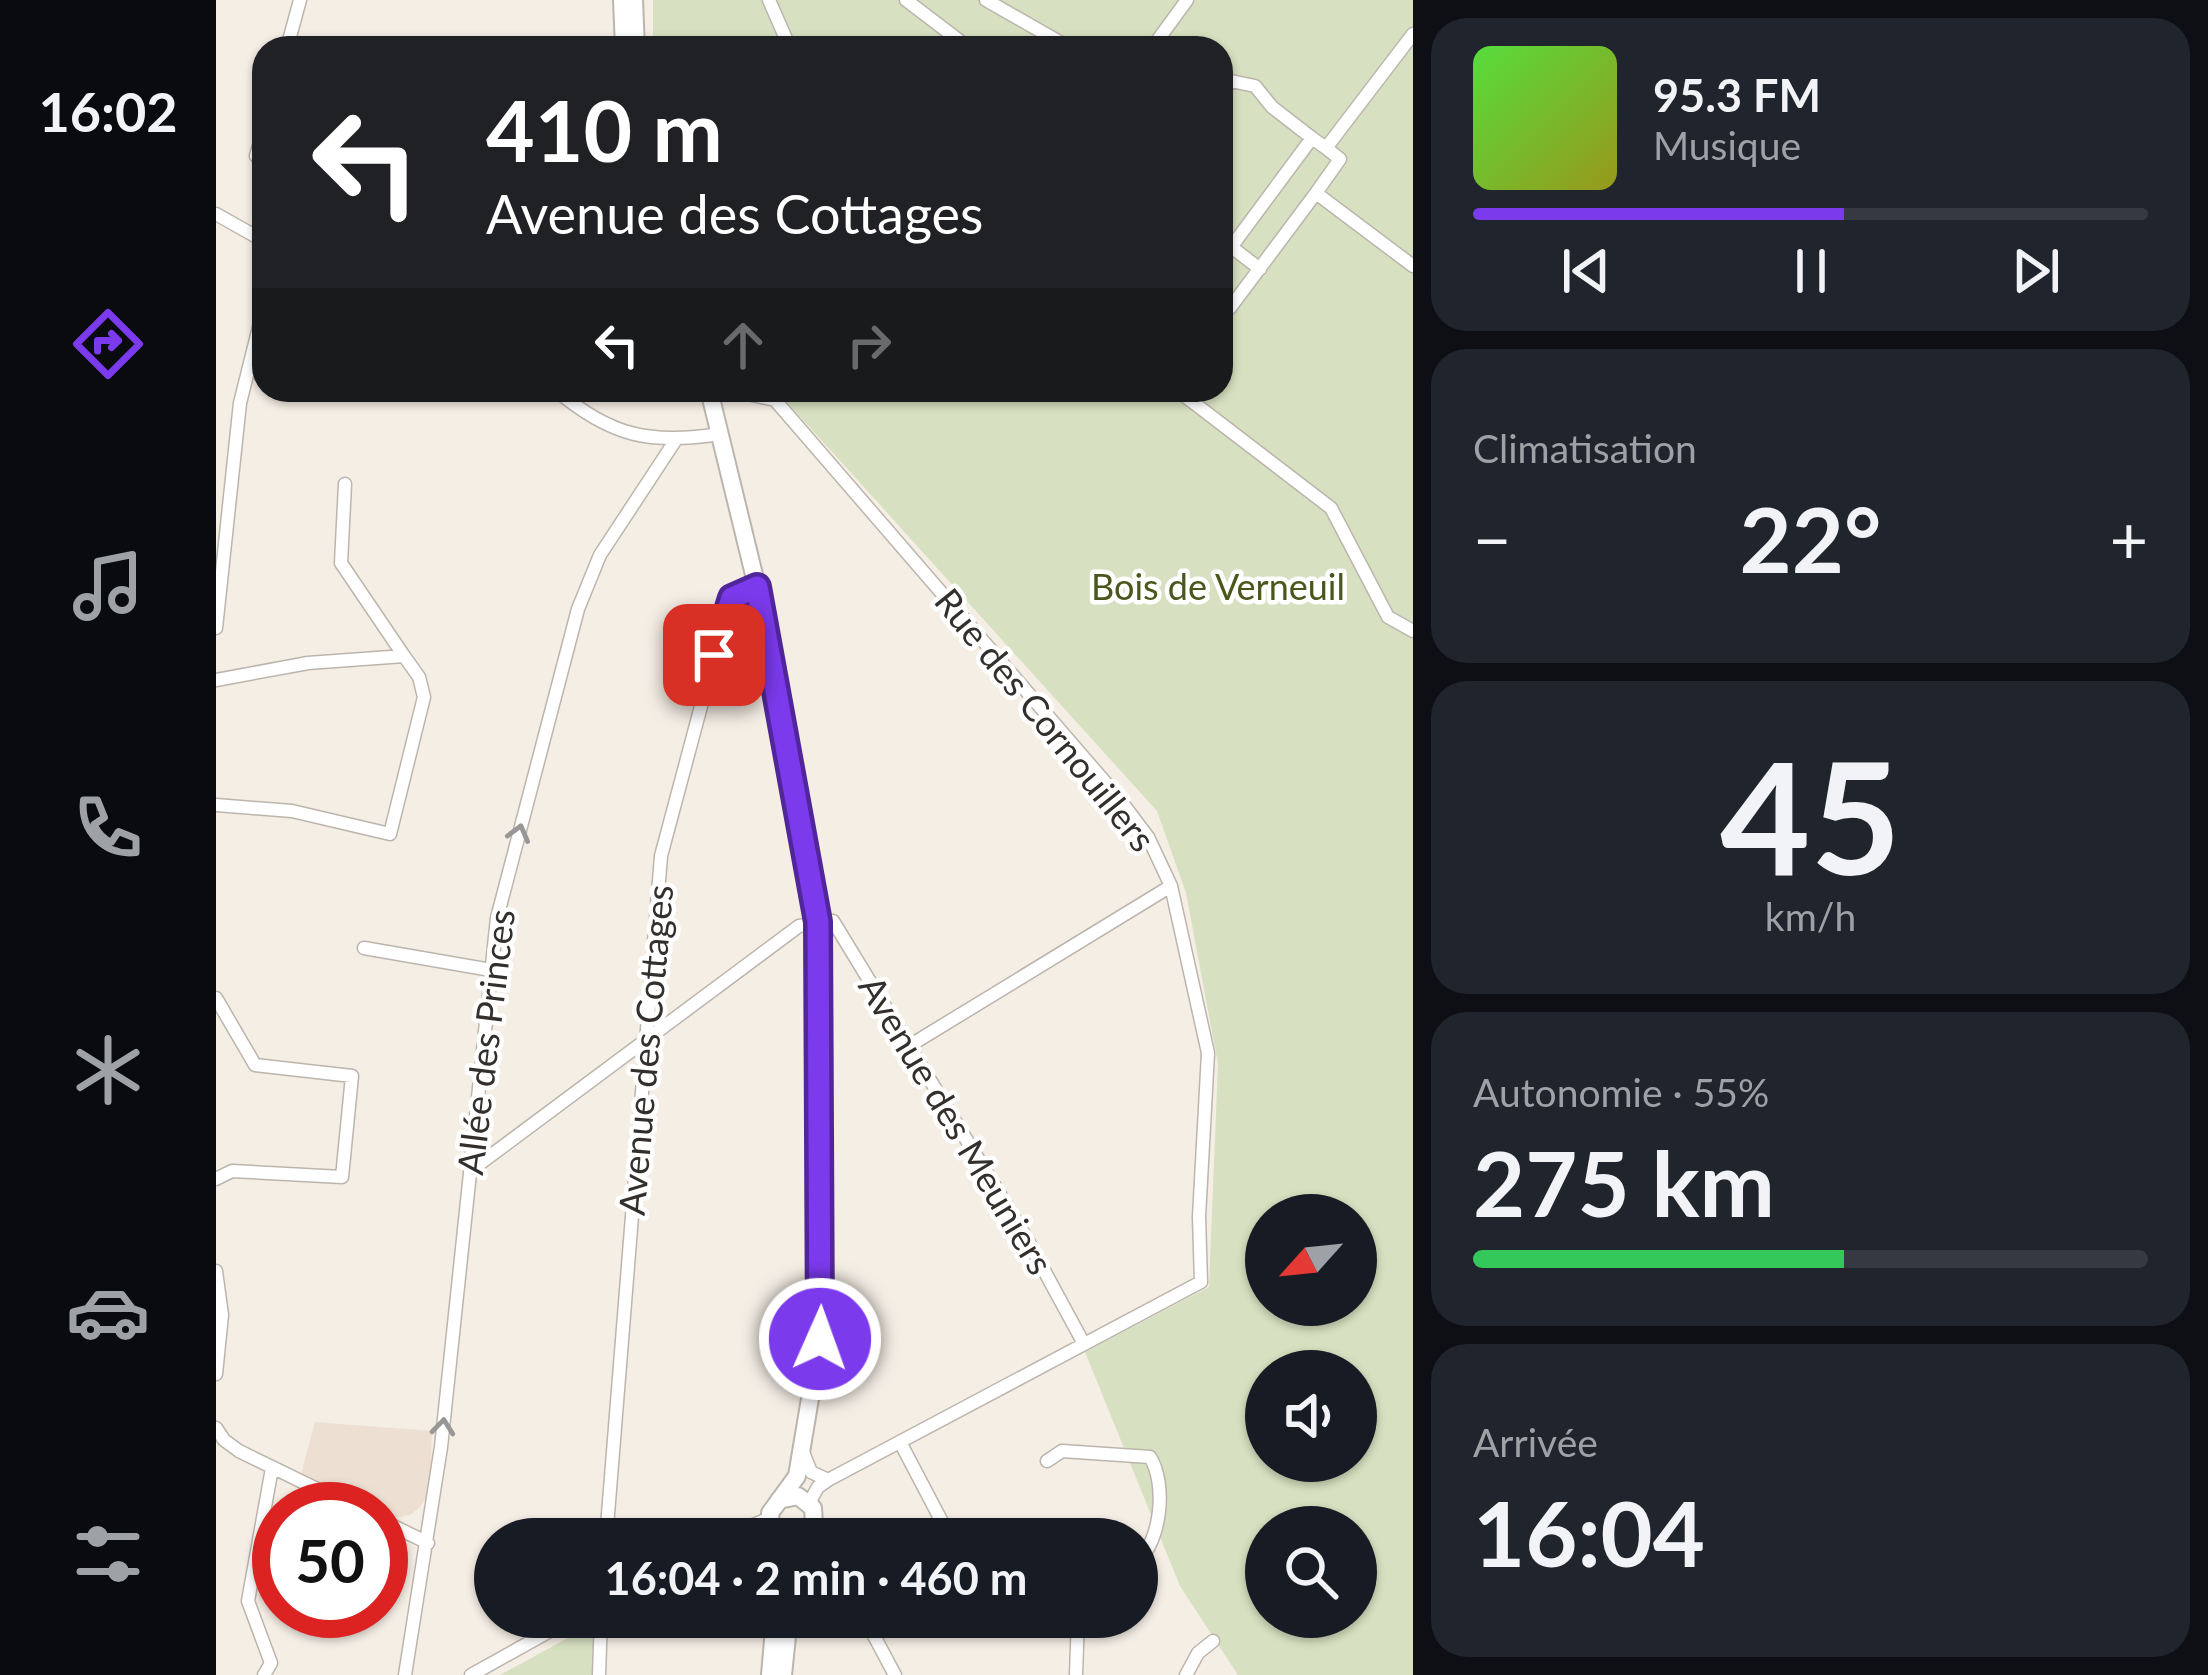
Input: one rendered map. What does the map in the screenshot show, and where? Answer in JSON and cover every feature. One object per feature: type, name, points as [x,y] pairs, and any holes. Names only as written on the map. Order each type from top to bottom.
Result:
[{"type":"main road","points":[[622,0],[624,36]]},
{"type":"main road","points":[[634,0],[636,36]]},
{"type":"main road","points":[[703,402],[715,435]]},
{"type":"main road","points":[[711,402],[753,588],[814,923],[812,1302],[806,1416],[798,1473],[781,1518]]},
{"type":"main road","points":[[798,1473],[813,1518]]},
{"type":"main road","points":[[782,1518],[792,1495],[807,1501]]},
{"type":"main road","points":[[770,1675],[773,1638]]},
{"type":"main road","points":[[783,1675],[787,1638]]},
{"type":"street","points":[[290,36],[300,0]]},
{"type":"street","points":[[769,0],[785,36]]},
{"type":"street","points":[[907,0],[954,36]]},
{"type":"street","points":[[986,0],[1049,36]]},
{"type":"street","points":[[1161,36],[1187,0]]},
{"type":"street","points":[[1326,148],[1413,34]]},
{"type":"street","points":[[1233,81],[1255,86],[1272,107],[1340,159],[1233,304]]},
{"type":"street","points":[[1233,235],[1312,138]]},
{"type":"street","points":[[1316,193],[1413,266]]},
{"type":"street","points":[[216,214],[252,234]]},
{"type":"street","points":[[1233,247],[1260,268]]},
{"type":"street","points":[[216,628],[222,518],[252,356]]},
{"type":"street","points":[[571,402],[616,428],[659,441],[715,435]]},
{"type":"street","name":"Rue des Cornouillers","points":[[777,402],[1117,796],[1148,837],[1171,886],[1208,1053],[1199,1217],[1201,1282],[1084,1344]]},
{"type":"street","points":[[1193,402],[1331,508],[1388,617],[1413,631]]},
{"type":"street","name":"Allée des Princes","points":[[405,1675],[428,1543],[497,918],[578,608],[600,555],[675,441]]},
{"type":"street","points":[[216,805],[292,812],[391,834],[424,697],[419,677],[341,563],[345,484]]},
{"type":"street","name":"Avenue des Cottages","points":[[609,1518],[661,856],[724,615],[732,598],[753,588]]},
{"type":"street","points":[[216,680],[308,663],[404,656]]},
{"type":"street","points":[[909,1046],[1171,886]]},
{"type":"street","name":"Avenue des Meuniers","points":[[814,923],[833,921],[1027,1239],[1084,1344]]},
{"type":"street","points":[[470,1171],[799,926],[814,923]]},
{"type":"street","points":[[364,948],[491,970]]},
{"type":"street","points":[[216,998],[255,1065],[352,1076],[342,1177],[232,1171],[216,1180]]},
{"type":"street","points":[[216,1271],[222,1315],[216,1374]]},
{"type":"street","points":[[807,1501],[828,1480],[1084,1344]]},
{"type":"street","points":[[216,1428],[239,1451],[301,1482]]},
{"type":"street","points":[[900,1442],[940,1518]]},
{"type":"street","points":[[1047,1461],[1061,1451],[1150,1457],[1158,1470],[1157,1518]]},
{"type":"street","points":[[803,1452],[811,1472],[828,1480]]},
{"type":"street","points":[[264,1675],[271,1664],[268,1647],[248,1601],[272,1468]]},
{"type":"street","points":[[408,1533],[428,1543]]},
{"type":"street","points":[[471,1675],[537,1638]]},
{"type":"street","points":[[599,1675],[600,1638]]},
{"type":"street","points":[[875,1638],[895,1675]]},
{"type":"street","points":[[1076,1675],[1077,1638]]},
{"type":"street","points":[[1186,1675],[1198,1653],[1213,1641]]},
{"type":"shaded area","points":[[315,1422],[432,1431],[430,1491],[410,1515],[408,1482],[318,1482],[301,1474]]},
{"type":"green space","name":"Bois de Verneuil","points":[[653,0],[1413,0],[1413,1675],[1238,1675],[1180,1586],[1158,1532],[1158,1518],[1152,1518],[1085,1352],[1209,1287],[1218,1064],[1186,893],[1157,811],[787,402],[1233,402],[1233,36],[653,36]]},
{"type":"green space","points":[[568,1638],[596,1638],[595,1675],[500,1675]]},
{"type":"route","points":[[714,655],[732,598],[757,587],[818,922],[820,1339]]}]
